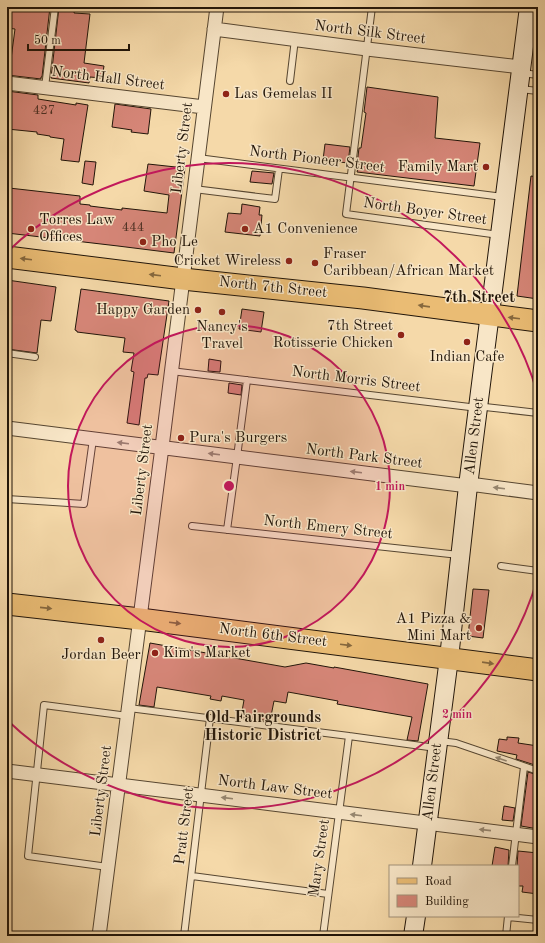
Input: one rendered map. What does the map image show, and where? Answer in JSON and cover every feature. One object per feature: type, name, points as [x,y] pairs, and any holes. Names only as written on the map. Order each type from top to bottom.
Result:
[{"type":"main road","name":"North 7th Street","points":[[7,256],[183,279],[363,298],[538,321]]},
{"type":"main road","name":"North 6th Street","points":[[7,604],[140,619],[538,670]]},
{"type":"street","name":"Liberty Street","points":[[99,936],[162,448],[216,7]]},
{"type":"street","name":"Allen Street","points":[[422,865],[449,658],[468,486],[500,235],[525,76],[529,7]]},
{"type":"street","name":"North Silk Street","points":[[214,29],[367,49],[525,76]]},
{"type":"street","name":"North Hall Street","points":[[7,83],[204,107]]},
{"type":"street","name":"North Park Street","points":[[7,428],[468,486],[477,485],[538,493]]},
{"type":"street","name":"North Law Street","points":[[7,771],[428,824],[538,836]]},
{"type":"street","points":[[413,936],[416,917]]},
{"type":"lane","points":[[45,87],[55,7]]},
{"type":"lane","points":[[351,178],[372,7]]},
{"type":"lane","points":[[290,81],[295,39]]},
{"type":"lane","points":[[525,76],[538,91]]},
{"type":"lane","name":"North Pioneer Street","points":[[198,158],[505,197]]},
{"type":"lane","points":[[194,189],[275,199],[279,169]]},
{"type":"lane","name":"North Boyer Street","points":[[351,178],[346,214],[500,235]]},
{"type":"lane","points":[[7,353],[35,357]]},
{"type":"lane","name":"North Morris Street","points":[[171,371],[478,408],[485,407],[538,413]]},
{"type":"lane","points":[[227,530],[238,457],[247,380]]},
{"type":"lane","points":[[7,499],[84,504],[92,439]]},
{"type":"lane","name":"North Emery Street","points":[[192,526],[461,555]]},
{"type":"lane","points":[[501,566],[538,571]]},
{"type":"lane","points":[[108,866],[28,856],[44,705],[210,718],[349,736],[438,744],[456,743],[538,771]]},
{"type":"lane","name":"Pratt Street","points":[[184,936],[210,718]]},
{"type":"lane","name":"Mary Street","points":[[322,936],[349,736]]},
{"type":"lane","points":[[512,865],[524,767]]},
{"type":"lane","points":[[192,876],[328,894]]},
{"type":"lane","points":[[506,936],[508,917]]},
{"type":"lane","points":[[516,917],[538,920]]},
{"type":"building","points":[[7,7],[50,7],[41,79],[7,75],[7,58],[11,59],[15,29],[7,28]]},
{"type":"building","points":[[59,7],[73,7],[75,8],[74,13],[90,14],[84,63],[104,66],[102,78],[90,77],[89,83],[51,78]]},
{"type":"building","points":[[367,87],[438,97],[435,138],[480,143],[474,186],[357,172],[359,164],[357,164],[359,148],[361,148],[366,113],[364,112]]},
{"type":"building","points":[[7,91],[38,95],[38,99],[76,105],[76,103],[88,105],[79,162],[61,160],[64,139],[37,134],[37,132],[7,129]]},
{"type":"building","points":[[115,104],[151,109],[148,134],[131,132],[132,130],[112,127]]},
{"type":"building","points":[[325,144],[350,147],[348,163],[323,160]]},
{"type":"building","points":[[85,161],[96,162],[93,185],[82,183]]},
{"type":"building","points":[[148,164],[185,168],[174,253],[7,233],[7,201],[9,188],[80,196],[80,204],[90,206],[167,213],[169,195],[144,191]]},
{"type":"building","points":[[252,171],[274,173],[272,184],[250,182]]},
{"type":"building","points":[[531,176],[538,177],[538,299],[517,296]]},
{"type":"building","points":[[242,204],[260,207],[259,215],[262,215],[260,236],[225,232],[228,213],[241,214]]},
{"type":"building","points":[[7,280],[56,287],[51,321],[41,320],[37,353],[7,349]]},
{"type":"building","points":[[81,289],[169,301],[158,375],[148,374],[147,378],[145,378],[139,425],[127,423],[134,372],[131,371],[134,353],[123,352],[125,338],[77,332],[75,330]]},
{"type":"building","points":[[242,309],[264,312],[261,332],[239,329]]},
{"type":"building","points":[[209,359],[221,361],[220,372],[208,371]]},
{"type":"building","points":[[229,383],[242,385],[241,395],[228,393]]},
{"type":"building","points":[[473,589],[489,590],[483,638],[468,636]]},
{"type":"building","points":[[150,643],[285,667],[306,663],[428,684],[418,741],[407,740],[412,717],[337,704],[338,701],[288,692],[286,703],[274,701],[270,721],[241,717],[244,700],[222,696],[221,701],[210,699],[211,696],[157,687],[154,707],[139,705]]},
{"type":"building","points":[[507,737],[519,738],[518,743],[538,746],[538,766],[516,759],[517,755],[497,751],[499,739],[507,740]]},
{"type":"building","points":[[528,772],[538,775],[538,829],[521,826]]},
{"type":"building","points":[[504,806],[515,808],[513,821],[502,820]]},
{"type":"building","points":[[495,847],[509,850],[508,865],[492,865]]},
{"type":"building","points":[[518,851],[538,853],[538,894],[522,892],[523,886],[519,886],[519,865],[517,865]]},
{"type":"place","name":"Las Gemelas II","points":[[226,94]]},
{"type":"place","name":"Family Mart","points":[[486,167]]},
{"type":"place","name":"Torres Law Offices","points":[[31,229]]},
{"type":"place","name":"A1 Convenience","points":[[245,229]]},
{"type":"place","name":"Pho Le","points":[[143,242]]},
{"type":"place","name":"Cricket Wireless","points":[[289,261]]},
{"type":"place","name":"Fraser Caribbean/African Market","points":[[315,263]]},
{"type":"place","name":"Happy Garden","points":[[198,310]]},
{"type":"place","name":"Nancy's Travel","points":[[222,312]]},
{"type":"place","name":"7th Street Rotisserie Chicken","points":[[401,335]]},
{"type":"place","name":"Indian Cafe","points":[[467,342]]},
{"type":"place","name":"Pura's Burgers","points":[[181,438]]},
{"type":"place","name":"A1 Pizza & Mini Mart","points":[[479,628]]},
{"type":"place","name":"Jordan Beer","points":[[101,640]]},
{"type":"place","name":"Kim's Market","points":[[155,653]]},
{"type":"district","name":"7th Street","points":[[479,298]]},
{"type":"district","name":"Old Fairgrounds Historic District","points":[[263,727]]}]
